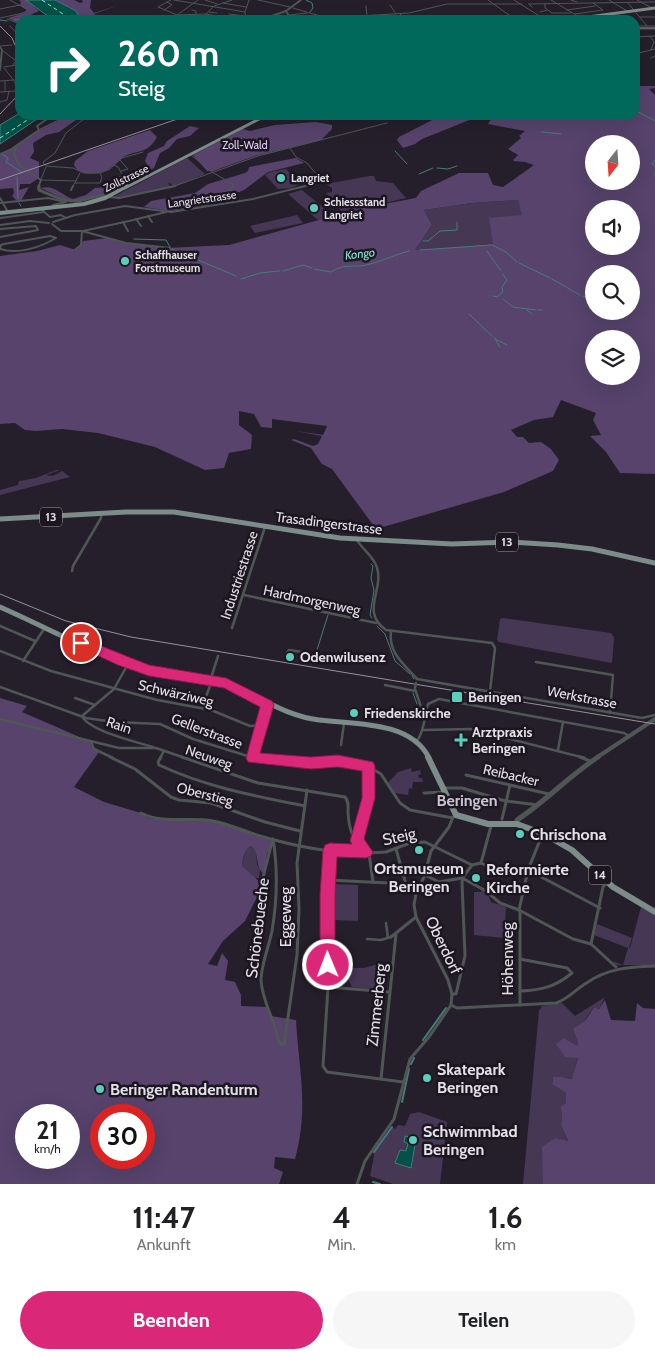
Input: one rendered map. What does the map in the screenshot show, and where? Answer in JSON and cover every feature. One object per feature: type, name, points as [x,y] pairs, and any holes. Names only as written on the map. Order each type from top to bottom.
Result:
[{"type":"main road","points":[[598,15],[654,8]]},
{"type":"main road","name":"Zollstrasse","points":[[0,213],[87,203],[110,196],[258,120]]},
{"type":"main road","name":"Trasadingerstrasse","points":[[0,519],[138,512],[182,513],[357,540],[452,544],[502,542],[558,544],[592,549],[655,563]]},
{"type":"main road","points":[[0,607],[128,664],[162,674],[211,680],[232,686],[267,705],[299,716],[394,731],[409,736],[417,741],[426,753],[454,816]]},
{"type":"main road","name":"14","points":[[454,816],[492,824],[517,824],[543,834],[572,850],[607,882],[655,912]]},
{"type":"street","points":[[10,0],[27,8],[27,11],[16,15]]},
{"type":"street","points":[[211,15],[177,15],[158,7],[172,0],[245,12],[249,0]]},
{"type":"street","points":[[177,15],[198,0]]},
{"type":"street","points":[[206,0],[218,4]]},
{"type":"street","points":[[205,14],[218,4],[232,0]]},
{"type":"street","points":[[258,0],[291,7],[314,15]]},
{"type":"street","points":[[272,15],[286,11],[301,0]]},
{"type":"street","points":[[488,0],[509,15]]},
{"type":"street","points":[[514,0],[538,15]]},
{"type":"street","points":[[550,0],[575,14],[603,10],[592,3]]},
{"type":"street","points":[[571,0],[578,3]]},
{"type":"street","points":[[574,1],[580,0]]},
{"type":"street","points":[[610,0],[627,10]]},
{"type":"street","points":[[637,0],[654,8]]},
{"type":"street","points":[[164,10],[172,5],[167,2]]},
{"type":"street","points":[[532,8],[529,4],[655,2]]},
{"type":"street","points":[[223,3],[246,7]]},
{"type":"street","points":[[628,3],[638,15]]},
{"type":"street","points":[[382,15],[430,10],[447,4],[521,4]]},
{"type":"street","points":[[545,4],[547,10],[558,15]]},
{"type":"street","points":[[0,9],[20,5]]},
{"type":"street","points":[[390,5],[396,14]]},
{"type":"street","points":[[366,6],[367,15]]},
{"type":"street","points":[[567,10],[597,6]]},
{"type":"street","points":[[168,8],[173,9]]},
{"type":"street","points":[[192,10],[196,11],[196,14]]},
{"type":"street","points":[[540,12],[547,10]]},
{"type":"street","points":[[286,11],[288,15],[307,13]]},
{"type":"street","points":[[208,12],[217,13]]},
{"type":"street","points":[[568,15],[572,13]]},
{"type":"street","points":[[229,14],[233,15]]},
{"type":"street","points":[[0,18],[15,15]]},
{"type":"street","points":[[640,17],[655,17]]},
{"type":"street","points":[[640,17],[647,26]]},
{"type":"street","points":[[7,18],[15,22]]},
{"type":"street","points":[[10,26],[15,32]]},
{"type":"street","points":[[640,26],[655,26]]},
{"type":"street","points":[[640,29],[655,29]]},
{"type":"street","points":[[650,36],[654,39],[651,50]]},
{"type":"street","points":[[640,37],[655,36]]},
{"type":"street","points":[[12,45],[0,47],[15,59]]},
{"type":"street","points":[[2,50],[2,68],[14,80],[15,86]]},
{"type":"street","points":[[641,52],[655,50]]},
{"type":"street","points":[[651,58],[655,56]]},
{"type":"street","points":[[12,66],[15,62]]},
{"type":"street","points":[[2,68],[15,65]]},
{"type":"street","points":[[0,81],[14,80]]},
{"type":"street","points":[[5,81],[5,91]]},
{"type":"street","points":[[0,102],[7,100],[10,91]]},
{"type":"street","points":[[0,92],[15,91]]},
{"type":"street","points":[[40,129],[37,126],[46,120]]},
{"type":"street","points":[[0,154],[58,120]]},
{"type":"street","points":[[82,120],[63,137],[55,153],[43,162],[45,165],[39,190],[69,200],[87,200],[102,194],[119,198],[172,188],[253,157],[387,123]]},
{"type":"street","points":[[16,146],[14,153],[16,160],[41,179],[100,183],[102,177],[100,173]]},
{"type":"street","name":"Langrietstrasse","points":[[0,225],[34,221],[51,223],[66,218],[126,206],[166,212],[253,199],[323,182],[307,163],[296,157],[290,148]]},
{"type":"street","points":[[45,165],[73,168],[80,173],[100,173],[120,160],[143,152]]},
{"type":"street","points":[[191,155],[212,172],[234,186],[229,191],[207,202],[205,206]]},
{"type":"street","points":[[120,160],[128,169],[121,171]]},
{"type":"street","points":[[114,165],[118,166],[122,174]]},
{"type":"street","points":[[71,190],[80,173]]},
{"type":"street","points":[[0,198],[8,212]]},
{"type":"street","points":[[2,203],[46,198],[66,202],[41,209],[51,217],[61,215],[66,218]]},
{"type":"street","points":[[0,218],[44,212]]},
{"type":"street","points":[[51,223],[61,231],[82,231],[166,212]]},
{"type":"street","points":[[148,216],[152,222]]},
{"type":"street","points":[[136,219],[140,226]]},
{"type":"street","points":[[123,222],[128,231]]},
{"type":"street","points":[[0,229],[36,226],[38,230],[0,237]]},
{"type":"street","points":[[56,238],[36,238],[4,244],[0,249],[6,252],[32,248],[56,238],[61,231]]},
{"type":"street","points":[[82,231],[123,242],[170,248]]},
{"type":"street","points":[[76,249],[81,245],[82,231]]},
{"type":"street","points":[[72,571],[75,561],[101,514]]},
{"type":"street","name":"Industriestrasse","points":[[232,628],[265,527]]},
{"type":"street","points":[[357,540],[376,565],[377,582],[372,614],[376,623]]},
{"type":"street","name":"Hardmorgenweg","points":[[244,596],[376,623],[383,629],[391,631]]},
{"type":"street","points":[[0,626],[35,641]]},
{"type":"street","points":[[22,661],[46,627]]},
{"type":"street","points":[[417,741],[423,735],[424,716],[415,689],[416,681],[397,659],[390,642],[391,631],[486,641],[494,646],[490,691]]},
{"type":"street","points":[[286,655],[289,650],[308,653]]},
{"type":"street","name":"Schwärziweg","points":[[0,651],[51,672],[157,700],[202,708],[252,727],[261,725]]},
{"type":"street","points":[[202,708],[218,656]]},
{"type":"street","points":[[536,662],[612,675],[610,713]]},
{"type":"street","points":[[0,687],[82,716],[114,689],[128,664]]},
{"type":"street","name":"Werkstrasse","points":[[416,681],[490,691],[644,718],[655,715]]},
{"type":"street","points":[[385,685],[415,689]]},
{"type":"street","points":[[75,698],[95,705]]},
{"type":"street","points":[[424,716],[430,702],[445,699],[629,736]]},
{"type":"street","points":[[253,758],[267,705]]},
{"type":"street","name":"Rain","points":[[82,716],[82,719],[96,728],[146,747]]},
{"type":"street","name":"Gellerstrasse","points":[[82,716],[114,722],[160,724],[193,739],[253,758],[311,763],[338,761],[368,766]]},
{"type":"street","name":"Neuweg","points":[[0,718],[119,748],[154,748],[248,780],[347,799],[348,825],[357,841],[367,852]]},
{"type":"street","points":[[517,824],[517,820],[539,805],[591,762],[655,719]]},
{"type":"street","points":[[558,751],[563,722]]},
{"type":"street","points":[[341,745],[344,723]]},
{"type":"street","points":[[424,730],[470,729],[586,758],[591,762]]},
{"type":"street","name":"Oberstieg","points":[[91,742],[94,749],[135,769],[171,797],[179,800],[211,803],[265,822],[300,831]]},
{"type":"street","points":[[164,751],[158,762],[159,765],[214,787],[248,796],[305,806]]},
{"type":"street","points":[[368,766],[381,774],[403,806],[418,812],[454,816]]},
{"type":"street","points":[[357,841],[368,798],[368,766]]},
{"type":"street","name":"Reibacker","points":[[466,775],[551,794]]},
{"type":"street","points":[[502,818],[510,785]]},
{"type":"street","points":[[424,793],[462,788],[505,800],[539,805]]},
{"type":"street","name":"Eggeweg","points":[[284,1045],[297,955],[298,845],[307,790]]},
{"type":"street","name":"Steig","points":[[141,813],[154,819],[185,818],[210,820],[273,840],[330,850],[386,852],[415,842],[434,846]]},
{"type":"street","name":"Oberdorf","points":[[357,1184],[366,1161],[394,1119],[400,1101],[406,1067],[413,1053],[429,1037],[450,1005],[452,994],[441,964],[416,917],[414,904],[416,893],[425,875],[428,859],[434,846],[449,828],[454,816]]},
{"type":"street","points":[[481,863],[492,824]]},
{"type":"street","name":"Höhenweg","points":[[520,1006],[519,911],[528,870],[543,834]]},
{"type":"street","points":[[258,896],[265,875],[267,854],[273,840]]},
{"type":"street","name":"Schönebueche","points":[[273,840],[277,864],[276,884],[272,930],[261,980],[279,1043],[284,1045]]},
{"type":"street","points":[[434,846],[472,865],[481,863],[502,873]]},
{"type":"street","points":[[396,849],[407,888]]},
{"type":"street","points":[[330,850],[328,880],[328,987],[323,1063],[327,1072],[334,1074],[403,1082]]},
{"type":"street","points":[[367,852],[373,882]]},
{"type":"street","points":[[452,994],[456,994],[465,956],[462,878],[472,865]]},
{"type":"street","points":[[528,870],[600,908]]},
{"type":"street","points":[[425,875],[438,882],[462,878],[481,888],[500,903],[573,939],[591,944],[616,967]]},
{"type":"street","points":[[328,880],[395,884],[416,893]]},
{"type":"street","points":[[591,944],[603,887],[607,882]]},
{"type":"street","points":[[367,940],[389,937],[396,934],[416,917]]},
{"type":"street","points":[[386,924],[389,937]]},
{"type":"street","name":"Zimmerberg","points":[[381,1079],[396,934]]},
{"type":"street","points":[[520,959],[567,968],[572,973],[560,984],[551,988],[520,991]]},
{"type":"street","points":[[450,1005],[457,1008],[550,1004],[563,1001],[599,974],[616,967],[655,966]]},
{"type":"street","points":[[328,987],[389,992]]},
{"type":"shaded area","points":[[26,0],[55,0],[76,11],[78,15],[46,15]]},
{"type":"shaded area","points":[[15,116],[15,120],[36,120],[0,144],[0,125]]},
{"type":"shaded area","points":[[187,158],[205,174],[174,187],[170,183],[168,184],[171,187],[113,197]]},
{"type":"shaded area","name":"Langriet","points":[[286,169],[300,184],[291,188],[278,189],[265,175],[270,172]]},
{"type":"shaded area","points":[[374,176],[376,181],[393,183],[406,198],[343,213],[326,193],[332,192],[332,188],[326,184]]},
{"type":"shaded area","name":"Schiessstand Langriet","points":[[302,190],[340,222],[326,227],[288,194]]},
{"type":"shaded area","points":[[518,200],[523,215],[493,244],[415,250],[432,225],[424,210],[472,203]]},
{"type":"shaded area","points":[[297,215],[303,223],[255,233],[250,226]]},
{"type":"shaded area","points":[[60,470],[46,475],[53,476],[62,471],[70,477],[0,495],[0,490],[18,485],[19,481],[36,478]]},
{"type":"shaded area","points":[[500,619],[611,633],[614,637],[612,663],[499,642],[497,640]]},
{"type":"shaded area","points":[[411,768],[412,772],[420,770],[421,774],[418,775],[419,778],[422,778],[423,782],[413,782],[412,789],[409,788],[408,795],[394,793],[388,783],[398,772]]},
{"type":"shaded area","points":[[250,846],[256,851],[257,865],[260,869],[259,878],[254,878],[242,866],[244,855]]},
{"type":"shaded area","points":[[335,884],[358,885],[358,921],[334,920]]},
{"type":"shaded area","points":[[481,890],[488,895],[491,902],[506,907],[504,938],[474,935],[474,892],[481,892]]},
{"type":"shaded area","points":[[641,907],[655,915],[655,965],[623,965],[628,948],[594,935],[597,924],[632,938],[630,948]]},
{"type":"shaded area","points":[[382,965],[384,970],[381,990],[352,987],[349,981],[351,968],[364,968]]},
{"type":"shaded area","points":[[605,997],[599,1009],[594,1007],[581,1025],[578,1046],[564,1038],[578,1057],[573,1079],[562,1077],[553,1085],[566,1093],[566,1103],[560,1107],[562,1113],[561,1125],[568,1142],[543,1147],[543,1184],[523,1184],[539,1011],[542,1006],[562,1003],[575,1016]]},
{"type":"shaded area","name":"Schwimmbad Beringen","points":[[419,1112],[447,1122],[440,1184],[393,1184],[370,1176],[373,1152],[392,1127],[395,1129],[398,1125],[405,1126],[410,1114]]},
{"type":"shaded area","name":"Schwimmbad Beringen","points":[[405,1136],[416,1139],[411,1168],[395,1163],[400,1150],[406,1151],[408,1144],[404,1142]]},
{"type":"green space","points":[[19,0],[26,0],[39,11],[30,15],[18,15],[27,10],[20,5],[21,2]]},
{"type":"green space","points":[[55,0],[74,0],[80,3],[83,2],[82,0],[91,0],[90,8],[94,13],[119,5],[95,15],[79,15],[76,11]]},
{"type":"green space","points":[[15,16],[15,22],[8,18]]},
{"type":"green space","points":[[640,86],[655,86],[655,88],[649,89],[655,95],[655,474],[620,473],[606,452],[590,436],[601,435],[593,420],[596,413],[561,400],[553,417],[534,420],[511,430],[517,437],[523,437],[529,443],[541,442],[551,449],[559,460],[553,471],[504,492],[376,529],[332,469],[322,464],[311,448],[291,440],[294,439],[313,446],[318,444],[322,436],[296,431],[323,435],[327,426],[272,419],[272,428],[261,427],[254,414],[239,411],[239,425],[252,435],[251,449],[229,453],[224,468],[205,470],[155,447],[98,433],[62,429],[25,430],[15,423],[0,424],[0,256],[37,251],[60,245],[73,249],[79,248],[83,241],[107,238],[123,243],[167,248],[229,245],[362,208],[416,198],[421,191],[459,173],[488,173],[493,185],[503,187],[534,165],[514,161],[518,155],[508,149],[521,138],[519,136],[525,131],[488,124],[491,120],[640,120]],"holes":[[[518,200],[522,215],[489,218],[493,244],[415,250],[432,225],[424,210],[472,203]]]},
{"type":"green space","points":[[59,120],[76,120],[59,132],[46,135],[33,143],[34,152],[30,158],[39,162],[39,178],[30,184],[20,184],[19,190],[29,187],[21,201],[17,201],[12,196],[14,193],[13,188],[0,189],[0,155]]},
{"type":"green space","points":[[432,120],[470,120],[403,148],[397,140],[399,137]]},
{"type":"green space","name":"Zoll-Wald","points":[[316,122],[332,125],[332,129],[321,140],[255,156],[213,171],[207,171],[193,155],[243,129],[250,131],[275,125]]},
{"type":"green space","points":[[190,126],[199,128],[190,136],[177,139],[169,148],[160,153],[154,168],[127,182],[111,194],[73,200],[60,197],[40,188],[50,187],[73,199],[86,195],[95,188],[109,187],[112,178],[129,174],[148,166],[145,161],[148,153],[164,146],[167,141]]},
{"type":"green space","points":[[150,130],[157,137],[147,149],[125,156],[106,170],[90,174],[81,172],[74,165],[75,161],[88,151]]},
{"type":"green space","points":[[296,158],[304,163],[268,172],[244,190],[207,205],[170,211],[144,207],[151,201],[195,193],[208,184],[245,173],[249,167]]},
{"type":"green space","points":[[0,698],[27,706],[22,712],[91,742],[91,746],[99,752],[74,787],[104,802],[154,819],[185,818],[210,820],[273,839],[267,854],[265,875],[259,867],[253,848],[250,846],[245,852],[242,866],[263,885],[245,921],[223,941],[208,964],[217,966],[222,953],[228,961],[225,980],[235,982],[241,995],[241,1006],[268,1007],[271,1016],[296,1020],[302,1090],[301,1123],[295,1159],[275,1157],[274,1168],[283,1172],[279,1184],[0,1184]]},
{"type":"green space","points":[[605,1000],[611,1020],[635,1021],[637,1003],[643,1008],[655,1009],[655,1184],[543,1184],[542,1147],[555,1138],[568,1141],[561,1125],[562,1113],[560,1107],[566,1103],[566,1093],[553,1085],[553,1077],[572,1079],[578,1058],[565,1057],[556,1044],[564,1038],[578,1046],[573,1028],[588,1017],[594,1007],[599,1009]]},
{"type":"waterway","points":[[306,0],[312,3],[313,8],[310,12]]},
{"type":"waterway","points":[[0,20],[7,21]]},
{"type":"waterway","points":[[640,113],[655,121]]},
{"type":"waterway","points":[[541,132],[561,134]]},
{"type":"waterway","points":[[395,151],[407,164]]},
{"type":"waterway","points":[[2,154],[8,158],[6,162],[23,173]]},
{"type":"waterway","points":[[655,160],[652,164],[655,166]]},
{"type":"waterway","points":[[437,168],[448,169],[457,166]]},
{"type":"waterway","points":[[419,174],[433,168]]},
{"type":"waterway","points":[[17,177],[18,198]]},
{"type":"waterway","points":[[423,241],[428,241],[440,231],[457,230],[457,222]]},
{"type":"waterway","name":"Kongo","points":[[134,239],[166,240],[170,247]]},
{"type":"waterway","points":[[420,250],[491,245]]},
{"type":"waterway","points":[[492,245],[506,252],[517,262]]},
{"type":"waterway","name":"Kongo","points":[[172,249],[236,276]]},
{"type":"waterway","name":"Kongo","points":[[314,269],[331,272],[341,267],[375,263],[409,251]]},
{"type":"waterway","points":[[487,251],[501,271]]},
{"type":"waterway","points":[[519,263],[550,278]]},
{"type":"waterway","name":"Kongo","points":[[283,271],[303,265],[312,268]]},
{"type":"waterway","name":"Kongo","points":[[241,279],[260,273],[280,271]]},
{"type":"waterway","points":[[493,296],[497,297],[503,292],[502,287],[507,280],[503,274]]},
{"type":"waterway","points":[[552,279],[580,295]]},
{"type":"waterway","points":[[503,299],[513,307],[536,310]]},
{"type":"waterway","points":[[527,310],[532,314]]},
{"type":"waterway","points":[[469,314],[492,336]]},
{"type":"waterway","points":[[495,339],[507,345]]},
{"type":"waterway","points":[[495,339],[500,347]]},
{"type":"waterway","points":[[371,564],[373,566],[371,578],[374,590],[370,615],[372,618]]},
{"type":"waterway","points":[[329,612],[332,604]]},
{"type":"waterway","points":[[316,653],[328,615]]},
{"type":"waterway","points":[[377,626],[385,634],[395,661],[410,674]]},
{"type":"waterway","points":[[413,693],[417,704]]},
{"type":"waterway","points":[[423,1040],[446,1008]]},
{"type":"waterway","points":[[411,1064],[414,1058]]},
{"type":"waterway","points":[[402,1102],[409,1069]]},
{"type":"waterway","points":[[374,1152],[392,1127]]},
{"type":"waterway","points":[[373,1182],[380,1184]]},
{"type":"ferry route","points":[[42,0],[64,15]]},
{"type":"ferry route","points":[[0,138],[27,120]]},
{"type":"railway","points":[[0,26],[12,38],[15,45]]},
{"type":"railway","points":[[640,28],[655,28]]},
{"type":"railway","points":[[0,114],[15,98]]},
{"type":"railway","points":[[0,180],[174,120]]},
{"type":"railway","points":[[0,594],[66,621],[131,637],[655,724]]},
{"type":"place","name":"Langriet","points":[[281,178]]},
{"type":"place","name":"Schiessstand Langriet","points":[[314,208]]},
{"type":"place","name":"Schaffhauser Forstmuseum","points":[[125,261]]},
{"type":"place","name":"Odenwilusenz","points":[[290,657]]},
{"type":"place","name":"Beringen","points":[[457,697]]},
{"type":"place","name":"Friedenskirche","points":[[354,713]]},
{"type":"place","name":"Arztpraxis Beringen","points":[[461,740]]},
{"type":"place","name":"Chrischona","points":[[520,834]]},
{"type":"place","name":"Ortsmuseum Beringen","points":[[419,850]]},
{"type":"place","name":"Reformierte Kirche","points":[[476,878]]},
{"type":"place","name":"Skatepark Beringen","points":[[427,1078]]},
{"type":"place","name":"Beringer Randenturm","points":[[100,1089]]},
{"type":"place","name":"Schwimmbad Beringen","points":[[413,1140]]},
{"type":"district","name":"Beringen","points":[[467,800]]},
{"type":"route","points":[[81,643],[123,662],[162,674],[226,683],[267,705],[253,758],[311,763],[338,761],[368,766],[368,798],[357,841],[366,852],[330,850],[327,923],[328,965]]}]
